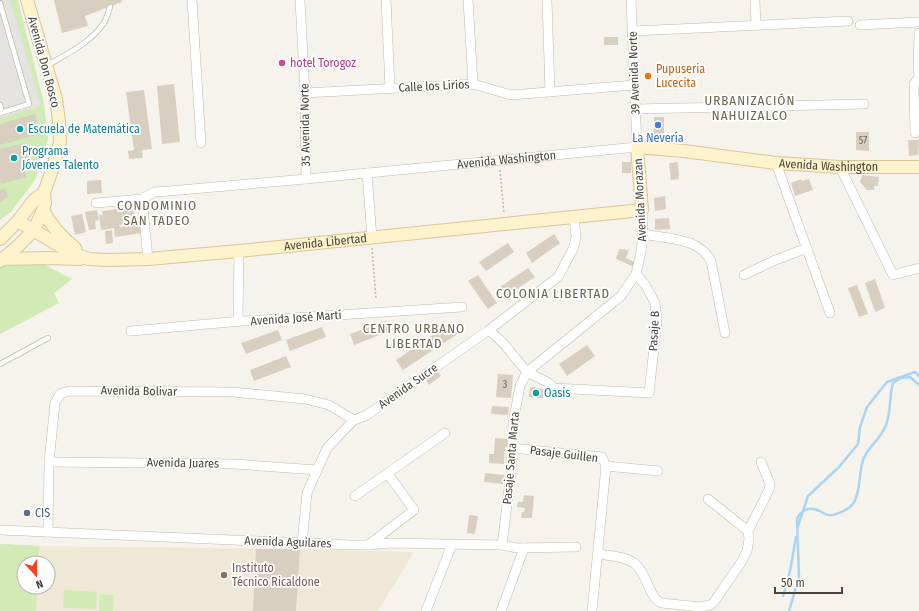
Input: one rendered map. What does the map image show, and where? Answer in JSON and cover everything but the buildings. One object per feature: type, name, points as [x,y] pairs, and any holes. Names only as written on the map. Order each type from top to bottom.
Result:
[{"type":"main road","name":"Avenida Don Bosco","points":[[1,260],[34,230],[43,210],[45,203],[44,193],[60,142],[56,99],[27,0]]},
{"type":"main road","name":"Avenida Washington","points":[[637,147],[776,162],[840,167],[919,167]]},
{"type":"main road","name":"Avenida Morazan","points":[[637,147],[642,210]]},
{"type":"main road","name":"Avenida Don Bosco","points":[[0,239],[18,221],[34,200],[44,193]]},
{"type":"main road","points":[[43,210],[54,229],[89,259]]},
{"type":"main road","name":"Avenida Libertad","points":[[18,221],[70,252],[89,259],[107,260],[148,259],[372,242],[574,216],[642,210]]},
{"type":"main road","points":[[1,260],[48,258],[89,259]]},
{"type":"street","points":[[192,0],[201,143]]},
{"type":"street","name":"35 Avenida Norte","points":[[300,0],[305,93],[306,179]]},
{"type":"street","points":[[386,0],[390,88]]},
{"type":"street","points":[[468,0],[473,84]]},
{"type":"street","points":[[547,0],[550,92]]},
{"type":"street","name":"39 Avenida Norte","points":[[631,0],[637,147]]},
{"type":"street","points":[[755,0],[756,25]]},
{"type":"street","points":[[633,31],[848,21]]},
{"type":"street","points":[[860,25],[919,22]]},
{"type":"street","points":[[915,133],[914,84],[919,76],[919,33]]},
{"type":"street","name":"Calle los Lirios","points":[[305,93],[473,84],[511,95],[634,86]]},
{"type":"street","points":[[635,109],[864,104]]},
{"type":"street","name":"Avenida Washington","points":[[96,203],[142,199],[154,192],[637,147]]},
{"type":"street","points":[[776,162],[830,313]]},
{"type":"street","points":[[840,167],[893,275],[919,268]]},
{"type":"street","points":[[367,173],[372,242]]},
{"type":"street","points":[[142,199],[148,259]]},
{"type":"street","name":"Avenida Morazan","points":[[527,372],[621,296],[636,274],[644,234],[642,210]]},
{"type":"street","name":"Avenida Sucre","points":[[302,543],[307,493],[327,448],[354,420],[368,415],[489,330],[558,277],[573,249],[576,238],[574,216]]},
{"type":"street","points":[[644,234],[691,243],[706,254],[711,260],[725,333]]},
{"type":"street","points":[[744,275],[773,261],[807,248]]},
{"type":"street","points":[[238,322],[240,251]]},
{"type":"street","name":"Pasaje B","points":[[527,372],[547,382],[554,388],[649,393],[657,321],[655,303],[646,286],[636,274]]},
{"type":"street","name":"Avenida José Martí","points":[[131,331],[238,322],[462,307]]},
{"type":"street","points":[[489,330],[504,344],[527,372]]},
{"type":"street","name":"Pasaje Santa Marta","points":[[502,546],[511,472],[513,423],[520,386],[527,372]]},
{"type":"street","name":"Avenida Bolivar","points":[[48,532],[49,462],[55,403],[60,394],[69,391],[233,392],[305,399],[329,405],[354,420]]},
{"type":"street","points":[[355,496],[445,433]]},
{"type":"street","name":"Pasaje Guillen","points":[[512,448],[602,457],[606,466],[658,472]]},
{"type":"street","name":"Avenida Juares","points":[[49,462],[235,464],[317,470]]},
{"type":"street","points":[[598,554],[623,558],[634,562],[641,569],[648,587],[658,602],[700,607],[710,605],[714,602],[742,561],[747,551],[749,539],[748,531],[769,490],[770,484],[761,462]]},
{"type":"street","points":[[592,611],[606,466]]},
{"type":"street","points":[[368,545],[414,510],[388,474]]},
{"type":"street","points":[[708,499],[748,531]]},
{"type":"street","name":"Avenida Aguilares","points":[[0,530],[368,545],[390,543],[452,544],[517,548],[576,547]]},
{"type":"street","points":[[426,611],[452,544]]},
{"type":"street","points":[[501,611],[524,548]]},
{"type":"lane","points":[[0,3],[28,104],[1,112],[0,105]]},
{"type":"lane","points":[[46,66],[66,55],[90,38],[104,24],[110,7]]},
{"type":"lane","points":[[0,364],[48,338]]},
{"type":"path","points":[[500,168],[504,217]]},
{"type":"path","points":[[372,242],[376,299]]},
{"type":"shaded area","points":[[0,0],[10,0],[41,106],[0,118]]},
{"type":"shaded area","name":"Instituto Técnico Ricaldone","points":[[0,544],[39,546],[414,552],[378,611],[0,611]]},
{"type":"green space","points":[[0,0],[18,0],[44,103],[48,139],[35,180],[11,212],[0,220]]},
{"type":"green space","points":[[22,253],[72,279],[54,293],[59,303],[0,334],[0,267]]},
{"type":"green space","points":[[0,544],[39,546],[38,555],[16,555],[16,595],[37,595],[36,611],[0,611]]},
{"type":"green space","points":[[64,590],[97,592],[96,609],[63,608]]},
{"type":"green space","points":[[100,594],[114,595],[113,611],[99,611]]},
{"type":"waterway","points":[[798,526],[808,496],[839,467],[858,444],[860,427],[867,407],[887,382],[915,372],[919,376]]},
{"type":"waterway","points":[[789,611],[799,577],[797,519],[806,509],[816,509],[826,515],[833,515],[850,507],[856,499],[861,469],[866,453],[881,435],[886,425],[889,415],[893,383],[901,378],[910,377],[919,385]]},
{"type":"waterway","points":[[783,596],[790,571],[796,537]]},
{"type":"place","name":"hotel Torogoz","points":[[282,63]]},
{"type":"place","name":"Pupuseria Lucecita","points":[[648,76]]},
{"type":"place","name":"La Nevería","points":[[658,125]]},
{"type":"place","name":"Escuela de Matemática","points":[[20,129]]},
{"type":"place","name":"Programa Jóvenes Talento","points":[[14,158]]},
{"type":"place","name":"Oasis","points":[[536,393]]},
{"type":"place","name":"CIS","points":[[27,513]]},
{"type":"place","name":"Instituto Técnico Ricaldone","points":[[224,575]]},
{"type":"district","name":"URBANIZACIÓN NAHUIZALCO","points":[[750,108]]},
{"type":"district","name":"CONDOMINIO SAN TADEO","points":[[157,212]]},
{"type":"district","name":"COLONIA LIBERTAD","points":[[553,293]]},
{"type":"district","name":"CENTRO URBANO LIBERTAD","points":[[414,336]]}]
